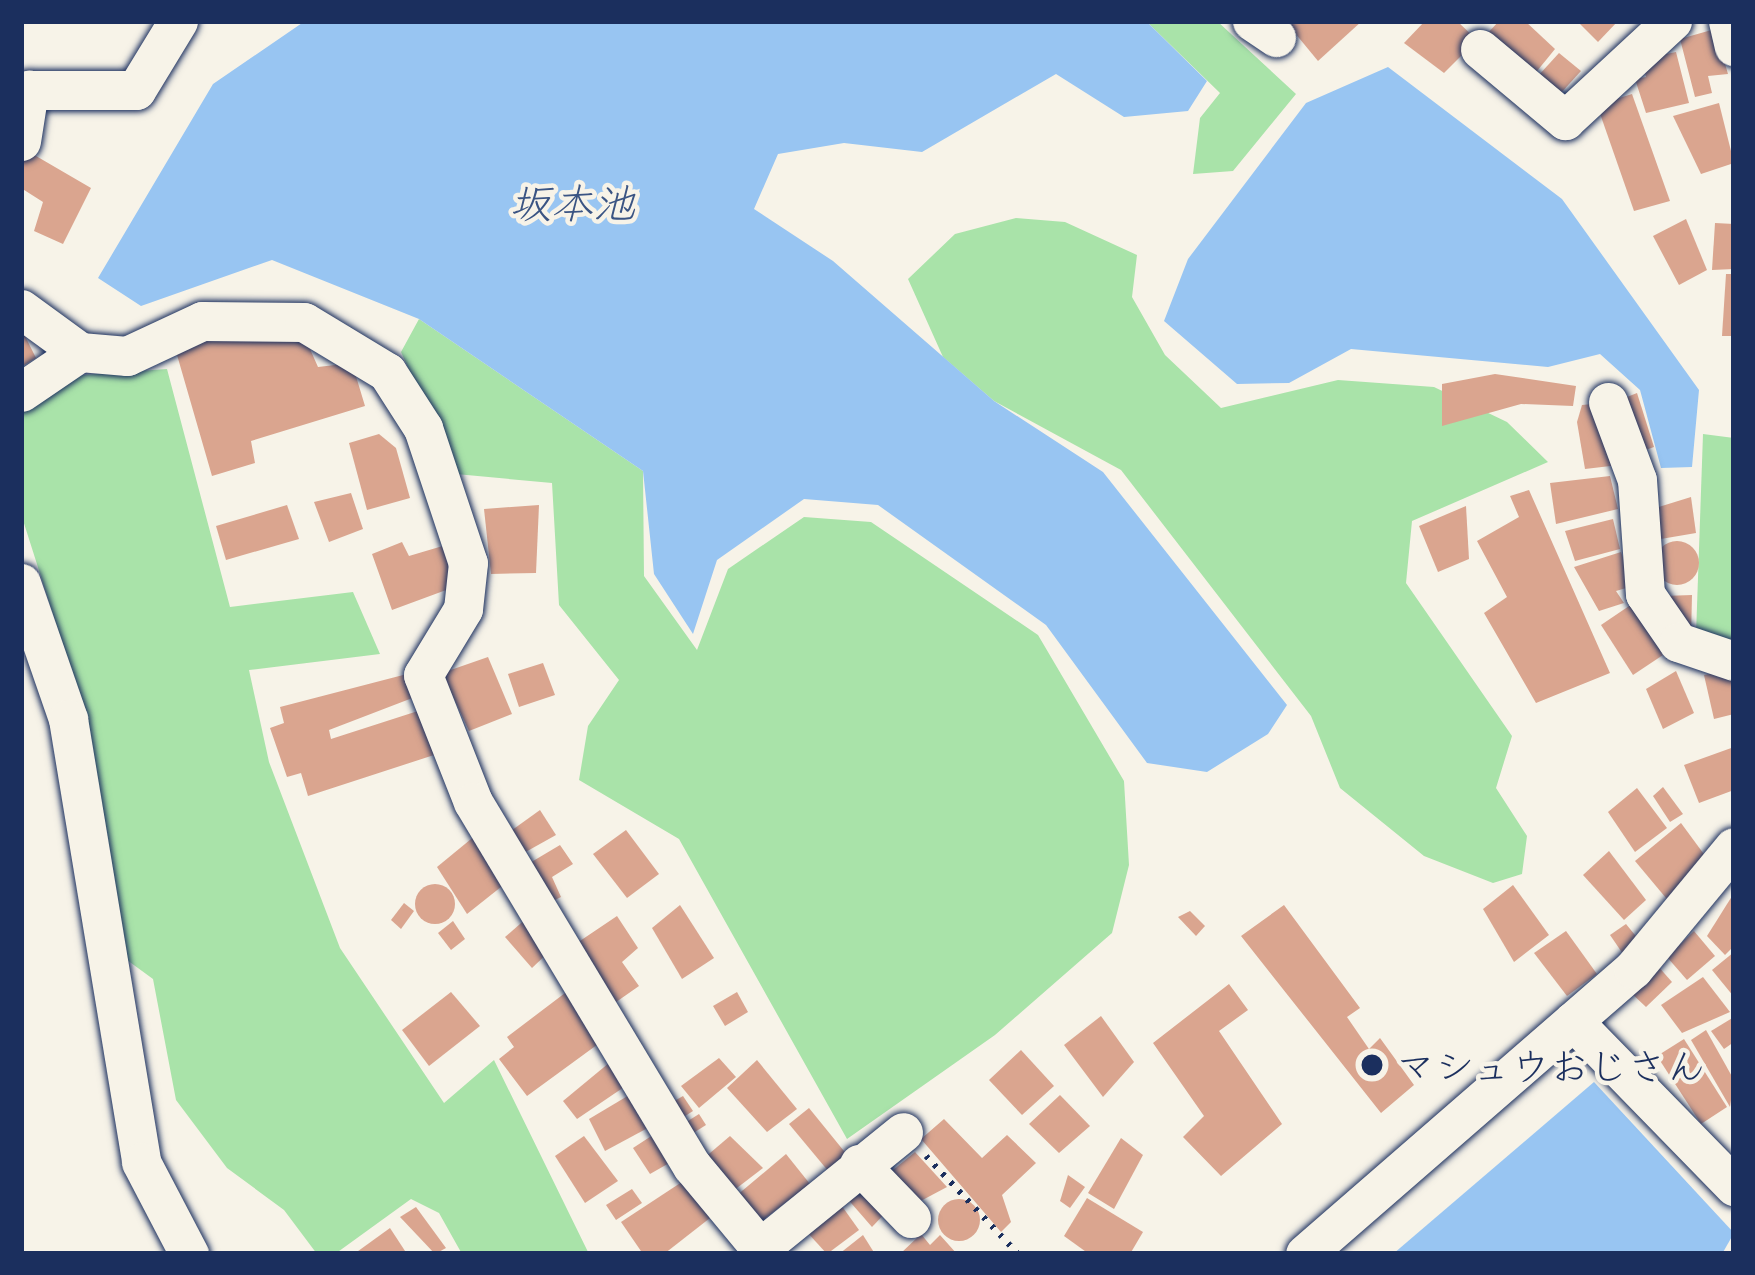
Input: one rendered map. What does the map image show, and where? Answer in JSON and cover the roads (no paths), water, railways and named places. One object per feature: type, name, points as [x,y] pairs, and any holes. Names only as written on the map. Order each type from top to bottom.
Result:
[{"type":"street","points":[[21,141],[29,89],[136,90],[178,21]]},
{"type":"street","points":[[1480,49],[1564,120],[1672,21]]},
{"type":"street","points":[[1728,21],[1734,46]]},
{"type":"street","points":[[21,309],[80,352],[127,356],[202,321],[250,314],[304,322],[387,372],[424,428],[468,563],[463,609],[423,675],[473,802],[692,1166],[763,1251],[859,1164],[903,1132]]},
{"type":"street","points":[[21,392],[80,352]]},
{"type":"street","points":[[1609,402],[1637,480],[1645,594],[1678,642],[1734,661]]},
{"type":"street","points":[[21,583],[68,719],[141,1162],[189,1254]]},
{"type":"street","points":[[1305,1254],[1574,1021],[1697,902],[1734,847]]},
{"type":"street","points":[[1574,1021],[1734,1186]]},
{"type":"street","points":[[859,1164],[911,1218]]},
{"type":"water","name":"坂本池","points":[[305,21],[1146,21],[1207,81],[1188,111],[1124,117],[1056,74],[922,152],[844,143],[778,154],[754,209],[833,261],[994,401],[1103,472],[1287,705],[1268,734],[1207,772],[1147,763],[1046,625],[878,505],[804,499],[717,560],[693,634],[654,574],[643,471],[419,319],[272,260],[141,306],[98,278],[213,84]]},
{"type":"water","points":[[1388,67],[1562,199],[1699,390],[1692,467],[1661,468],[1640,390],[1600,354],[1548,367],[1351,349],[1289,383],[1237,384],[1164,321],[1188,259],[1306,103]]},
{"type":"water","points":[[1594,1082],[1734,1233],[1722,1254],[1393,1254]]},
{"type":"place","name":"マシュウおじさん","points":[[1372,1065]]}]
